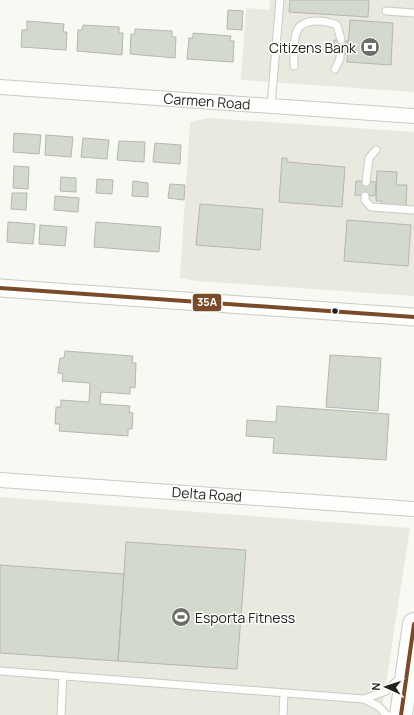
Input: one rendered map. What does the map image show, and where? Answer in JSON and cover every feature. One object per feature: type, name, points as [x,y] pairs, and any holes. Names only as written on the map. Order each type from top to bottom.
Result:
[{"type":"main road","points":[[401,715],[414,624]]},
{"type":"street","name":"Carmen Road","points":[[0,87],[414,116]]},
{"type":"street","points":[[0,288],[414,317]]},
{"type":"street","name":"Delta Road","points":[[0,480],[414,509]]},
{"type":"lane","points":[[271,106],[280,0]]},
{"type":"lane","points":[[386,11],[414,14]]},
{"type":"lane","points":[[294,66],[296,34],[299,27],[306,23],[315,21],[337,24],[341,40]]},
{"type":"lane","points":[[335,69],[340,59],[340,54]]},
{"type":"lane","points":[[366,182],[369,158],[376,150]]},
{"type":"lane","points":[[365,196],[367,205],[371,207],[414,210]]},
{"type":"lane","points":[[364,699],[386,691],[393,686],[408,668]]},
{"type":"lane","points":[[0,671],[96,680],[364,699],[378,706],[387,715]]},
{"type":"lane","points":[[61,715],[63,676]]},
{"type":"lane","points":[[283,715],[284,693]]},
{"type":"shaded area","points":[[270,0],[414,0],[414,92],[241,80],[246,8],[269,10]]},
{"type":"shaded area","points":[[209,118],[414,132],[414,296],[197,281],[180,278],[190,122]]},
{"type":"shaded area","points":[[0,497],[410,528],[381,715],[0,715]]},
{"type":"building","points":[[290,0],[369,0],[368,17],[289,12]]},
{"type":"building","points":[[228,10],[243,11],[242,30],[227,29]]},
{"type":"building","name":"Citizens Bank","points":[[350,20],[393,23],[391,65],[347,62]]},
{"type":"building","points":[[27,21],[64,24],[63,32],[67,32],[66,50],[21,47],[22,30],[27,30]]},
{"type":"building","points":[[83,25],[119,27],[119,33],[123,33],[122,55],[77,51],[78,30],[82,30]]},
{"type":"building","points":[[135,29],[172,31],[172,37],[176,37],[175,58],[130,54],[131,34],[135,34]]},
{"type":"building","points":[[193,33],[231,36],[230,41],[234,41],[233,62],[187,59],[189,38],[193,38]]},
{"type":"building","points":[[334,40],[348,41],[347,54],[334,53]]},
{"type":"building","points":[[14,133],[41,135],[39,154],[13,152]]},
{"type":"building","points":[[46,135],[73,137],[71,157],[45,155]]},
{"type":"building","points":[[83,138],[109,140],[107,159],[81,157]]},
{"type":"building","points":[[119,141],[145,142],[144,162],[117,160]]},
{"type":"building","points":[[155,143],[181,145],[180,164],[153,162]]},
{"type":"building","points":[[282,158],[287,158],[287,162],[345,167],[342,207],[279,202]]},
{"type":"building","points":[[14,166],[29,167],[28,189],[13,188]]},
{"type":"building","points":[[377,171],[397,172],[396,185],[407,185],[406,206],[381,204],[382,201],[376,201]]},
{"type":"building","points":[[61,177],[76,178],[76,192],[60,191]]},
{"type":"building","points":[[97,179],[113,180],[112,194],[96,193]]},
{"type":"building","points":[[133,181],[148,183],[148,197],[132,196]]},
{"type":"building","points":[[356,181],[376,182],[375,196],[355,195]]},
{"type":"building","points":[[170,184],[185,185],[184,200],[168,198]]},
{"type":"building","points":[[12,193],[27,193],[26,210],[11,209]]},
{"type":"building","points":[[55,196],[79,198],[78,212],[54,210]]},
{"type":"building","points":[[200,204],[263,209],[260,250],[196,245]]},
{"type":"building","points":[[347,220],[411,225],[408,266],[344,261]]},
{"type":"building","points":[[8,222],[35,224],[33,244],[7,242]]},
{"type":"building","points":[[96,222],[161,227],[159,252],[94,247]]},
{"type":"building","points":[[40,225],[67,227],[65,246],[39,244]]},
{"type":"building","points":[[65,351],[133,356],[132,363],[136,363],[135,388],[130,387],[130,394],[101,392],[100,404],[130,406],[129,412],[133,413],[132,429],[128,429],[128,436],[59,431],[60,424],[55,424],[56,407],[61,407],[61,400],[89,402],[90,383],[62,381],[63,374],[58,373],[60,358],[64,358]]},
{"type":"building","points":[[330,355],[381,358],[378,411],[326,407]]},
{"type":"building","points":[[277,406],[389,414],[386,460],[273,453],[274,438],[246,436],[247,420],[276,422]]},
{"type":"building","name":"Esporta Fitness","points":[[126,542],[246,550],[237,669],[118,661]]},
{"type":"building","points":[[0,565],[124,574],[118,661],[0,653]]},
{"type":"transit line","name":"35A","points":[[0,288],[414,317]]},
{"type":"transit line","name":"35A","points":[[401,715],[414,624]]},
{"type":"place","name":"Citizens Bank","points":[[370,47]]},
{"type":"place","name":"Esporta Fitness","points":[[181,617]]}]
